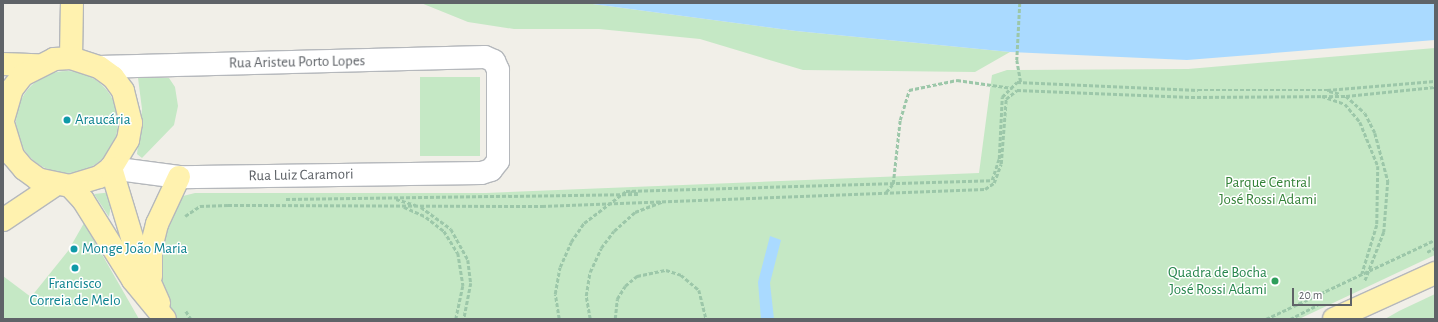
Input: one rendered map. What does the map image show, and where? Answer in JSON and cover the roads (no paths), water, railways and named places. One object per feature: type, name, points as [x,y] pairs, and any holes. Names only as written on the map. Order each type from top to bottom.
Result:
[{"type":"main road","points":[[71,58],[72,3]]},
{"type":"main road","points":[[3,64],[37,66],[71,58],[99,67],[123,91],[131,123],[126,145],[111,168],[99,177],[62,185],[3,220]]},
{"type":"main road","points":[[3,120],[12,89],[37,66]]},
{"type":"main road","points":[[3,124],[10,150],[24,169],[62,185],[83,200],[133,280],[165,319]]},
{"type":"main road","points":[[111,168],[136,251],[151,280],[165,319]]},
{"type":"main road","points":[[151,280],[151,248],[157,224],[179,177]]},
{"type":"main road","points":[[1334,319],[1435,273]]},
{"type":"street","name":"Rua Aristeu Porto Lopes","points":[[99,67],[485,57],[494,61],[498,70],[498,161],[490,170]]},
{"type":"street","name":"Rua Luiz Caramori","points":[[111,168],[179,177],[481,173],[490,170]]},
{"type":"water","points":[[585,3],[1435,3],[1435,40],[1187,60],[1010,52],[796,31]]},
{"type":"water","points":[[770,236],[781,240],[770,283],[774,319],[761,319],[758,282]]},
{"type":"place","name":"Araucária","points":[[67,120]]},
{"type":"place","name":"Monge João Maria","points":[[74,249]]},
{"type":"place","name":"Francisco Correia de Melo","points":[[75,268]]},
{"type":"place","name":"Quadra de Bocha José Rossi Adami","points":[[1275,281]]},
{"type":"park label","name":"Parque Central José Rossi Adami","points":[[1268,190]]}]
